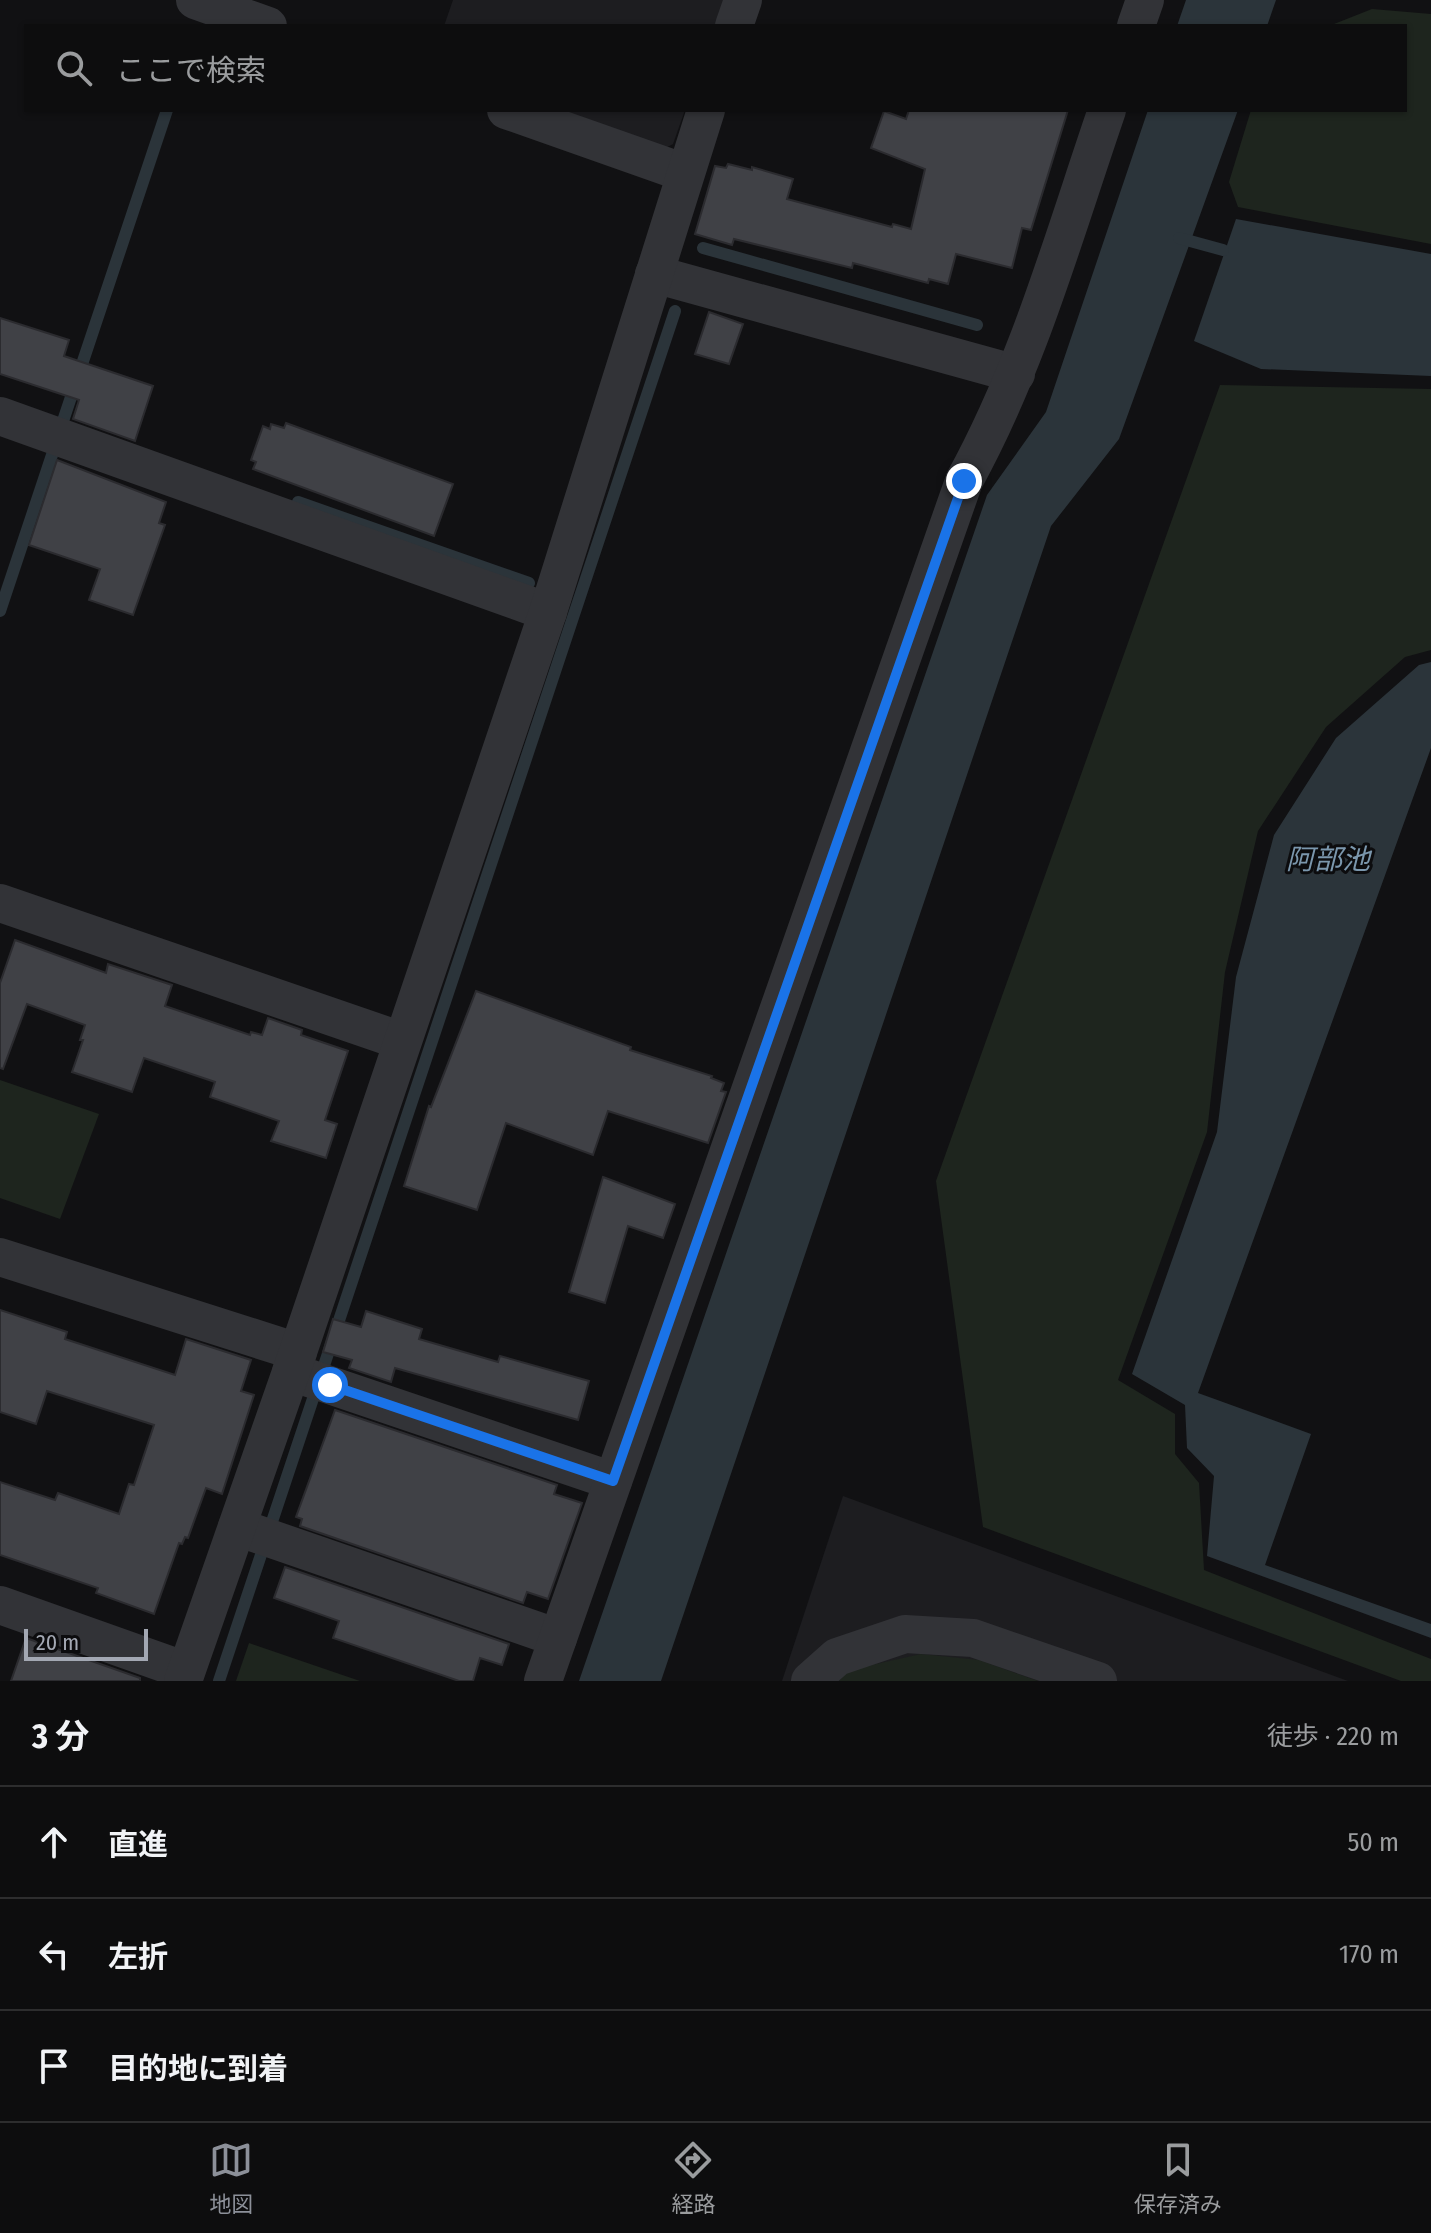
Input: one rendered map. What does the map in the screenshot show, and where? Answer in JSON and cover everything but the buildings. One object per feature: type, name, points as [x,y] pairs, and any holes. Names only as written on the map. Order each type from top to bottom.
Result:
[{"type":"street","points":[[195,0],[262,24]]},
{"type":"street","points":[[735,24],[743,0]]},
{"type":"street","points":[[1137,24],[1145,0]]},
{"type":"street","points":[[512,112],[685,173]]},
{"type":"street","points":[[0,1605],[185,1676],[258,1534],[308,1372],[402,1041],[548,612],[705,112]]},
{"type":"street","points":[[543,1681],[964,481],[991,432],[1016,374],[1106,112]]},
{"type":"street","points":[[654,274],[1016,374]]},
{"type":"street","points":[[0,416],[548,612]]},
{"type":"street","points":[[0,903],[402,1041]]},
{"type":"street","points":[[0,1257],[613,1481]]},
{"type":"street","points":[[258,1534],[558,1638]]},
{"type":"street","points":[[810,1681],[837,1657],[905,1634],[973,1638],[1098,1681]]},
{"type":"shaded area","points":[[453,0],[724,0],[716,24],[445,24]]},
{"type":"shaded area","points":[[1372,9],[1431,14],[1431,244],[1238,207],[1229,182],[1250,112],[1407,112],[1407,24],[1334,24]]},
{"type":"shaded area","points":[[550,112],[684,112],[673,144],[660,151]]},
{"type":"shaded area","points":[[1220,385],[1431,389],[1431,650],[1405,657],[1326,727],[1258,831],[1225,972],[1207,1132],[1118,1380],[1175,1414],[1175,1454],[1199,1483],[1204,1570],[1431,1659],[1431,1681],[1401,1681],[983,1527],[936,1181]]},
{"type":"shaded area","points":[[0,1080],[99,1114],[60,1219],[0,1198]]},
{"type":"shaded area","points":[[843,1496],[1348,1681],[782,1681]]},
{"type":"shaded area","points":[[249,1643],[360,1681],[236,1681]]},
{"type":"shaded area","points":[[921,1654],[979,1660],[1038,1681],[839,1681],[849,1670]]},
{"type":"water","points":[[1186,0],[1276,0],[1268,24],[1178,24]]},
{"type":"water","points":[[1147,112],[1237,112],[1119,439],[1051,526],[661,1681],[579,1681],[987,495],[1046,412]]},
{"type":"water","points":[[1236,219],[1431,254],[1431,376],[1261,369],[1194,341]]},
{"type":"water","name":"阿部池","points":[[1431,662],[1431,748],[1198,1393],[1311,1434],[1265,1565],[1431,1624],[1431,1638],[1207,1556],[1214,1476],[1187,1448],[1185,1405],[1132,1374],[1217,1132],[1236,977],[1274,835],[1336,738],[1419,665]]},
{"type":"waterway","points":[[63,421],[166,112]]},
{"type":"waterway","points":[[1179,238],[1223,250]]},
{"type":"waterway","points":[[703,248],[977,325]]},
{"type":"waterway","points":[[219,1681],[675,311]]},
{"type":"waterway","points":[[0,611],[52,455]]},
{"type":"waterway","points":[[298,502],[529,583]]},
{"type":"route","points":[[330,1385],[613,1481],[964,481]]}]
